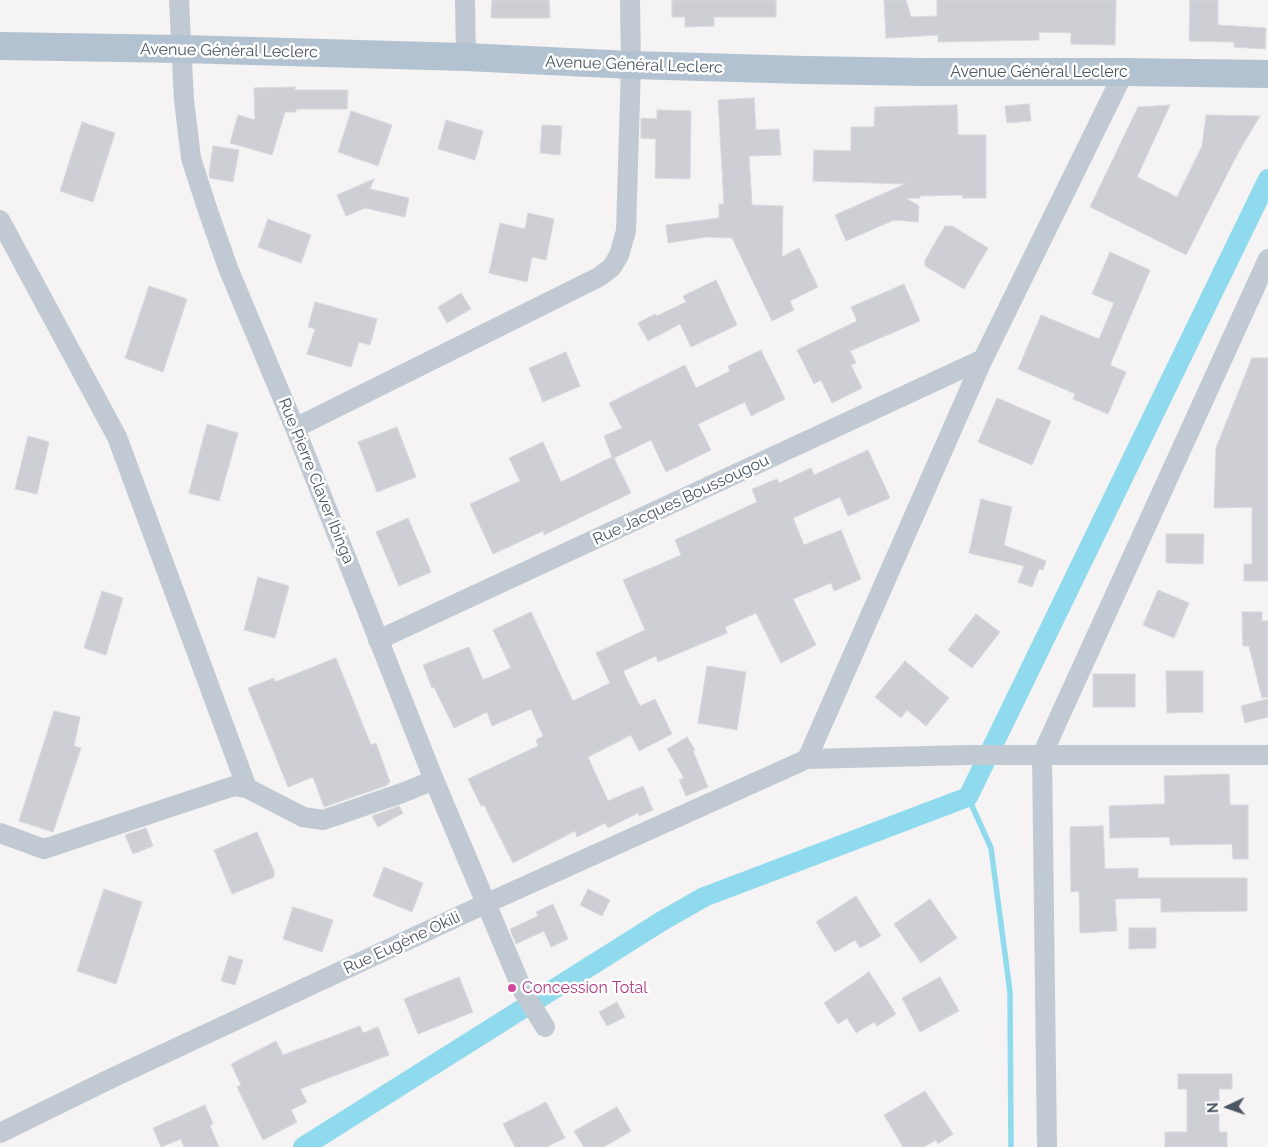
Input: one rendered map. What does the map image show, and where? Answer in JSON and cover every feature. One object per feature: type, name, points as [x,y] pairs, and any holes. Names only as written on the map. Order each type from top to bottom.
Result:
[{"type":"main road","name":"Avenue Général Leclerc","points":[[0,46],[466,57],[631,66],[923,72],[1268,74]]},
{"type":"street","name":"Rue Pierre Claver Ibinga","points":[[179,0],[184,100],[191,158],[228,268],[295,428],[434,780],[523,991],[545,1027]]},
{"type":"street","points":[[465,0],[466,57]]},
{"type":"street","points":[[295,428],[599,277],[612,267],[619,255],[626,232],[631,66],[630,0]]},
{"type":"street","points":[[1124,72],[983,359],[807,758],[968,755],[1268,755]]},
{"type":"street","points":[[0,220],[117,437],[247,788]]},
{"type":"street","points":[[1046,1147],[1042,755],[1268,259]]},
{"type":"street","name":"Rue Jacques Boussougou","points":[[378,640],[983,359]]},
{"type":"street","name":"Rue Eugène Okili","points":[[0,1133],[114,1077],[486,904],[807,758]]},
{"type":"street","points":[[0,833],[44,849],[234,786],[247,788],[303,818],[323,820],[434,780]]},
{"type":"building","points":[[492,0],[549,0],[550,18],[491,18]]},
{"type":"building","points":[[672,0],[776,0],[776,17],[714,17],[714,26],[685,27],[685,17],[672,17]]},
{"type":"building","points":[[884,0],[906,0],[911,17],[937,16],[937,0],[1116,0],[1115,45],[1071,44],[1071,33],[1039,32],[1039,40],[938,42],[938,35],[886,38]]},
{"type":"building","points":[[1190,0],[1218,0],[1218,25],[1266,28],[1265,49],[1234,47],[1234,42],[1189,41]]},
{"type":"building","points":[[295,87],[295,90],[348,90],[347,109],[296,109],[296,112],[285,112],[272,155],[230,143],[238,115],[255,120],[254,88]]},
{"type":"building","points":[[754,98],[756,130],[779,129],[781,155],[749,156],[752,205],[783,206],[782,257],[799,248],[818,287],[790,301],[794,310],[772,321],[732,238],[706,237],[668,243],[666,225],[719,218],[719,204],[724,204],[718,100]]},
{"type":"building","points":[[1029,104],[1031,121],[1007,123],[1005,106]]},
{"type":"building","points":[[957,105],[958,135],[986,135],[986,198],[962,198],[963,195],[906,198],[919,206],[918,222],[894,220],[846,241],[835,215],[905,184],[813,181],[814,150],[851,151],[851,127],[874,127],[875,107]]},
{"type":"building","points":[[1170,105],[1137,177],[1177,197],[1202,146],[1206,115],[1260,116],[1239,151],[1186,255],[1090,207],[1138,107]]},
{"type":"building","points":[[657,110],[691,111],[690,179],[655,178],[656,139],[641,138],[641,118],[657,119]]},
{"type":"building","points":[[351,111],[392,125],[378,166],[338,152]]},
{"type":"building","points":[[446,120],[483,131],[475,160],[438,149]]},
{"type":"building","points":[[82,122],[115,133],[93,202],[60,191]]},
{"type":"building","points":[[542,125],[562,126],[560,155],[540,153]]},
{"type":"building","points":[[213,146],[239,150],[233,182],[210,178]]},
{"type":"building","points":[[374,179],[370,189],[409,198],[405,217],[365,208],[346,216],[337,195]]},
{"type":"building","points":[[528,213],[554,219],[546,260],[532,257],[527,282],[489,273],[500,223],[525,229]]},
{"type":"building","points":[[268,219],[311,235],[301,263],[258,247]]},
{"type":"building","points":[[945,226],[952,226],[988,248],[964,289],[925,266],[925,260]]},
{"type":"building","points":[[1110,252],[1150,270],[1110,365],[1126,372],[1108,414],[1073,399],[1075,394],[1018,369],[1041,315],[1099,339],[1114,303],[1092,294]]},
{"type":"building","points":[[716,280],[737,325],[691,347],[680,324],[648,341],[638,323],[686,302],[683,296]]},
{"type":"building","points":[[904,284],[920,321],[850,351],[856,363],[851,365],[862,388],[832,403],[821,380],[814,384],[797,350],[857,321],[851,307]]},
{"type":"building","points":[[149,286],[187,299],[163,372],[125,358]]},
{"type":"building","points":[[461,293],[471,309],[447,323],[438,307]]},
{"type":"building","points":[[315,302],[377,319],[370,345],[359,342],[351,367],[307,354],[315,329],[308,327]]},
{"type":"building","points":[[761,350],[785,399],[751,416],[745,402],[698,424],[711,450],[666,472],[651,440],[614,458],[631,493],[544,535],[543,531],[493,554],[470,504],[520,481],[509,458],[543,442],[561,482],[612,457],[604,436],[622,428],[609,403],[685,365],[696,388],[730,371],[728,366]]},
{"type":"building","points":[[566,352],[580,386],[543,402],[529,368]]},
{"type":"building","points":[[1252,358],[1268,358],[1268,581],[1244,581],[1244,564],[1252,564],[1252,507],[1214,508],[1216,448]]},
{"type":"building","points":[[997,398],[1051,421],[1032,465],[978,442]]},
{"type":"building","points":[[207,424],[238,433],[219,501],[189,493]]},
{"type":"building","points":[[397,427],[416,477],[377,492],[358,442]]},
{"type":"building","points":[[28,436],[49,442],[37,494],[15,489]]},
{"type":"building","points":[[868,450],[890,498],[848,516],[840,497],[793,518],[804,545],[841,530],[861,579],[834,591],[831,583],[793,599],[816,645],[781,663],[756,613],[725,627],[727,633],[658,662],[656,656],[623,671],[640,706],[655,699],[672,734],[639,751],[631,735],[588,757],[608,801],[643,786],[653,810],[639,816],[638,813],[608,828],[605,823],[577,837],[575,831],[513,863],[484,805],[481,806],[468,779],[538,746],[536,740],[543,736],[531,709],[492,726],[487,712],[454,728],[434,687],[432,688],[423,665],[469,647],[483,680],[511,668],[493,630],[531,612],[573,701],[610,683],[596,653],[645,630],[623,580],[681,555],[675,540],[757,502],[752,489],[777,479],[779,483],[811,468],[814,475]]},
{"type":"building","points":[[981,499],[1012,507],[1004,545],[1046,561],[1043,570],[1039,569],[1032,587],[1018,582],[1024,566],[969,553]]},
{"type":"building","points":[[408,518],[431,572],[399,586],[376,532]]},
{"type":"building","points":[[1166,534],[1204,534],[1203,564],[1166,563]]},
{"type":"building","points":[[258,577],[289,586],[275,638],[244,630]]},
{"type":"building","points":[[1158,590],[1189,603],[1174,638],[1143,625]]},
{"type":"building","points":[[102,591],[123,598],[106,655],[84,648]]},
{"type":"building","points":[[1242,612],[1262,612],[1262,621],[1268,621],[1268,697],[1262,698],[1249,646],[1243,646]]},
{"type":"building","points":[[976,614],[1000,632],[972,668],[948,650]]},
{"type":"building","points":[[336,658],[371,745],[376,743],[390,782],[388,785],[324,807],[313,777],[288,787],[248,688],[274,678],[275,682]]},
{"type":"building","points":[[905,661],[949,698],[926,726],[907,710],[901,718],[875,697]]},
{"type":"building","points":[[707,666],[746,672],[737,730],[698,723]]},
{"type":"building","points":[[1166,671],[1203,671],[1203,712],[1167,713]]},
{"type":"building","points":[[1093,674],[1135,674],[1135,707],[1093,707]]},
{"type":"building","points":[[1268,699],[1268,717],[1245,723],[1241,706]]},
{"type":"building","points":[[54,711],[80,717],[74,746],[81,748],[53,832],[19,821]]},
{"type":"building","points":[[687,737],[695,750],[693,751],[708,787],[686,796],[679,780],[684,778],[667,749]]},
{"type":"building","points":[[1229,774],[1230,805],[1248,805],[1248,859],[1233,859],[1232,844],[1170,845],[1170,837],[1110,838],[1109,806],[1165,804],[1164,776]]},
{"type":"building","points":[[399,806],[403,813],[378,827],[372,816]]},
{"type":"building","points":[[1103,826],[1105,869],[1138,868],[1138,878],[1247,878],[1247,911],[1161,912],[1161,898],[1115,899],[1117,931],[1080,933],[1079,891],[1071,892],[1070,827]]},
{"type":"building","points":[[146,828],[153,846],[133,854],[125,835]]},
{"type":"building","points":[[257,832],[274,871],[274,877],[232,894],[214,850]]},
{"type":"building","points":[[384,867],[423,883],[412,912],[373,896]]},
{"type":"building","points":[[104,889],[142,902],[116,984],[77,971]]},
{"type":"building","points":[[588,889],[610,900],[602,916],[580,905]]},
{"type":"building","points":[[856,896],[881,936],[860,948],[855,940],[835,952],[816,922]]},
{"type":"building","points":[[930,899],[957,938],[921,963],[894,924]]},
{"type":"building","points":[[553,904],[568,939],[551,947],[544,931],[516,944],[510,929],[538,916],[536,912]]},
{"type":"building","points":[[293,907],[333,920],[322,952],[283,939]]},
{"type":"building","points":[[1129,928],[1156,928],[1156,948],[1129,949]]},
{"type":"building","points":[[229,956],[243,960],[235,985],[221,981]]},
{"type":"building","points":[[869,972],[896,1014],[877,1026],[874,1022],[856,1033],[847,1018],[838,1024],[824,1003]]},
{"type":"building","points":[[459,977],[473,1012],[418,1034],[404,999]]},
{"type":"building","points":[[940,977],[959,1011],[920,1032],[902,998]]},
{"type":"building","points":[[617,1002],[625,1017],[607,1026],[599,1012]]},
{"type":"building","points":[[360,1026],[363,1033],[378,1027],[389,1055],[300,1089],[307,1102],[291,1110],[297,1122],[263,1140],[237,1087],[241,1085],[231,1064],[276,1041],[283,1055]]},
{"type":"building","points":[[1178,1074],[1232,1074],[1232,1089],[1219,1089],[1219,1132],[1227,1132],[1227,1147],[1165,1147],[1165,1132],[1187,1132],[1187,1089],[1178,1089]]},
{"type":"building","points":[[925,1091],[953,1134],[938,1144],[936,1140],[924,1147],[903,1147],[884,1115]]},
{"type":"building","points":[[546,1102],[565,1138],[546,1147],[515,1147],[503,1124]]},
{"type":"building","points":[[205,1105],[213,1124],[210,1126],[219,1147],[184,1147],[181,1139],[161,1147],[153,1128]]},
{"type":"building","points":[[617,1107],[631,1131],[604,1147],[584,1147],[574,1131]]},
{"type":"waterway","points":[[303,1147],[662,921],[704,897],[968,797],[1268,179]]},
{"type":"waterway","points":[[968,797],[991,848],[1010,992],[1011,1147]]},
{"type":"place","name":"Concession Total","points":[[512,988]]}]
